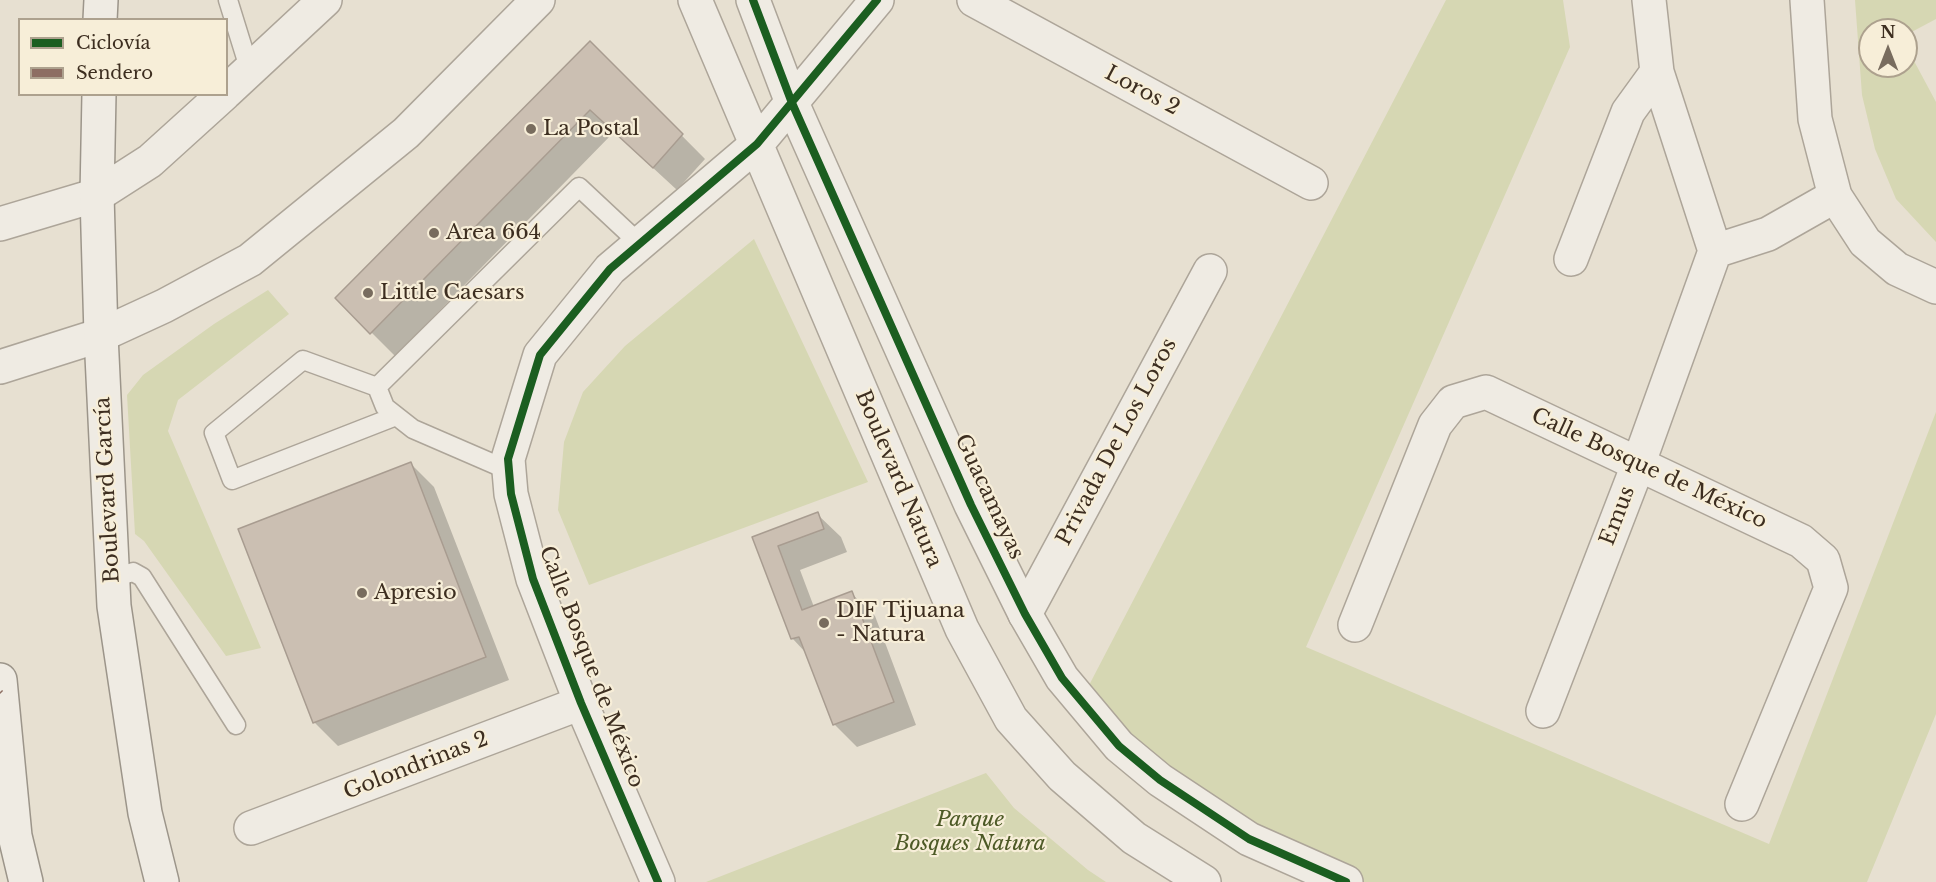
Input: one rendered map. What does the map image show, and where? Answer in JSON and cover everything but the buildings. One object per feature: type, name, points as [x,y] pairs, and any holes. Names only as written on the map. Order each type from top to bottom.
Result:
[{"type":"street","points":[[100,18],[101,0]]},
{"type":"street","points":[[228,90],[325,0]]},
{"type":"street","points":[[0,367],[101,335],[164,306],[250,260],[406,133],[538,0]]},
{"type":"street","name":"Boulevard Natura","points":[[695,0],[962,629],[1011,719],[1062,776],[1116,823],[1134,838],[1204,882]]},
{"type":"street","name":"Guacamayas","points":[[753,0],[792,103],[971,506],[1025,614],[1062,678],[1119,746],[1160,780],[1249,839],[1346,882]]},
{"type":"street","name":"Calle Bosque de México","points":[[658,882],[581,703],[534,579],[511,494],[508,459],[540,355],[610,269],[757,144],[877,0]]},
{"type":"street","name":"Loros 2","points":[[974,0],[1311,183]]},
{"type":"street","points":[[1649,0],[1657,72],[1715,251],[1768,234],[1835,196]]},
{"type":"street","points":[[1807,0],[1815,119],[1835,196],[1865,242],[1897,269],[1936,287]]},
{"type":"street","points":[[1571,259],[1628,112],[1657,72]]},
{"type":"street","name":"Boulevard García","points":[[99,96],[97,195],[113,591],[145,813],[162,882]]},
{"type":"street","points":[[0,224],[97,195],[150,161],[222,96]]},
{"type":"street","name":"Emus","points":[[1543,711],[1638,465],[1715,251]]},
{"type":"street","name":"Privada De Los Loros","points":[[1025,614],[1210,271]]},
{"type":"street","name":"Calle Bosque de México","points":[[1355,625],[1436,424],[1453,402],[1486,392],[1801,541],[1823,560],[1831,588],[1742,804]]},
{"type":"street","points":[[0,680],[15,836],[26,882]]},
{"type":"street","name":"Golondrinas 2","points":[[251,828],[581,703]]},
{"type":"lane","points":[[228,0],[250,71]]},
{"type":"lane","points":[[377,387],[579,187],[640,244]]},
{"type":"lane","points":[[396,416],[232,480],[214,433],[303,360],[377,387],[385,407],[413,429],[510,471]]},
{"type":"lane","points":[[113,591],[123,575],[134,572],[142,576],[236,725]]},
{"type":"green space","points":[[1446,0],[1563,0],[1570,47],[1306,647],[1769,844],[1936,412],[1936,714],[1867,882],[1346,882],[1160,780],[1086,691]]},
{"type":"green space","points":[[1855,0],[1936,0],[1936,19],[1918,29],[1918,18],[1858,18],[1858,41]]},
{"type":"green space","points":[[1918,68],[1936,102],[1936,242],[1896,199],[1875,149],[1862,95],[1861,78],[1918,78]]},
{"type":"green space","points":[[754,239],[868,482],[589,585],[558,510],[564,442],[583,392],[625,346]]},
{"type":"green space","points":[[268,290],[289,314],[178,400],[168,431],[261,648],[226,656],[144,541],[135,534],[127,395],[143,375],[214,324]]},
{"type":"green space","name":"Parque Bosques Natura","points":[[986,773],[1014,808],[1088,870],[1106,882],[706,882]]},
{"type":"cycle path","points":[[753,0],[792,103],[971,505],[1025,614],[1062,678],[1119,746],[1160,780],[1249,839],[1346,882]]},
{"type":"cycle path","points":[[658,882],[581,703],[533,579],[511,494],[508,459],[540,355],[610,269],[757,144],[877,0]]},
{"type":"place","name":"La Postal","points":[[531,129]]},
{"type":"place","name":"Area 664","points":[[434,233]]},
{"type":"place","name":"Little Caesars","points":[[368,293]]},
{"type":"place","name":"Apresio","points":[[362,593]]},
{"type":"place","name":"DIF Tijuana - Natura","points":[[824,623]]}]
